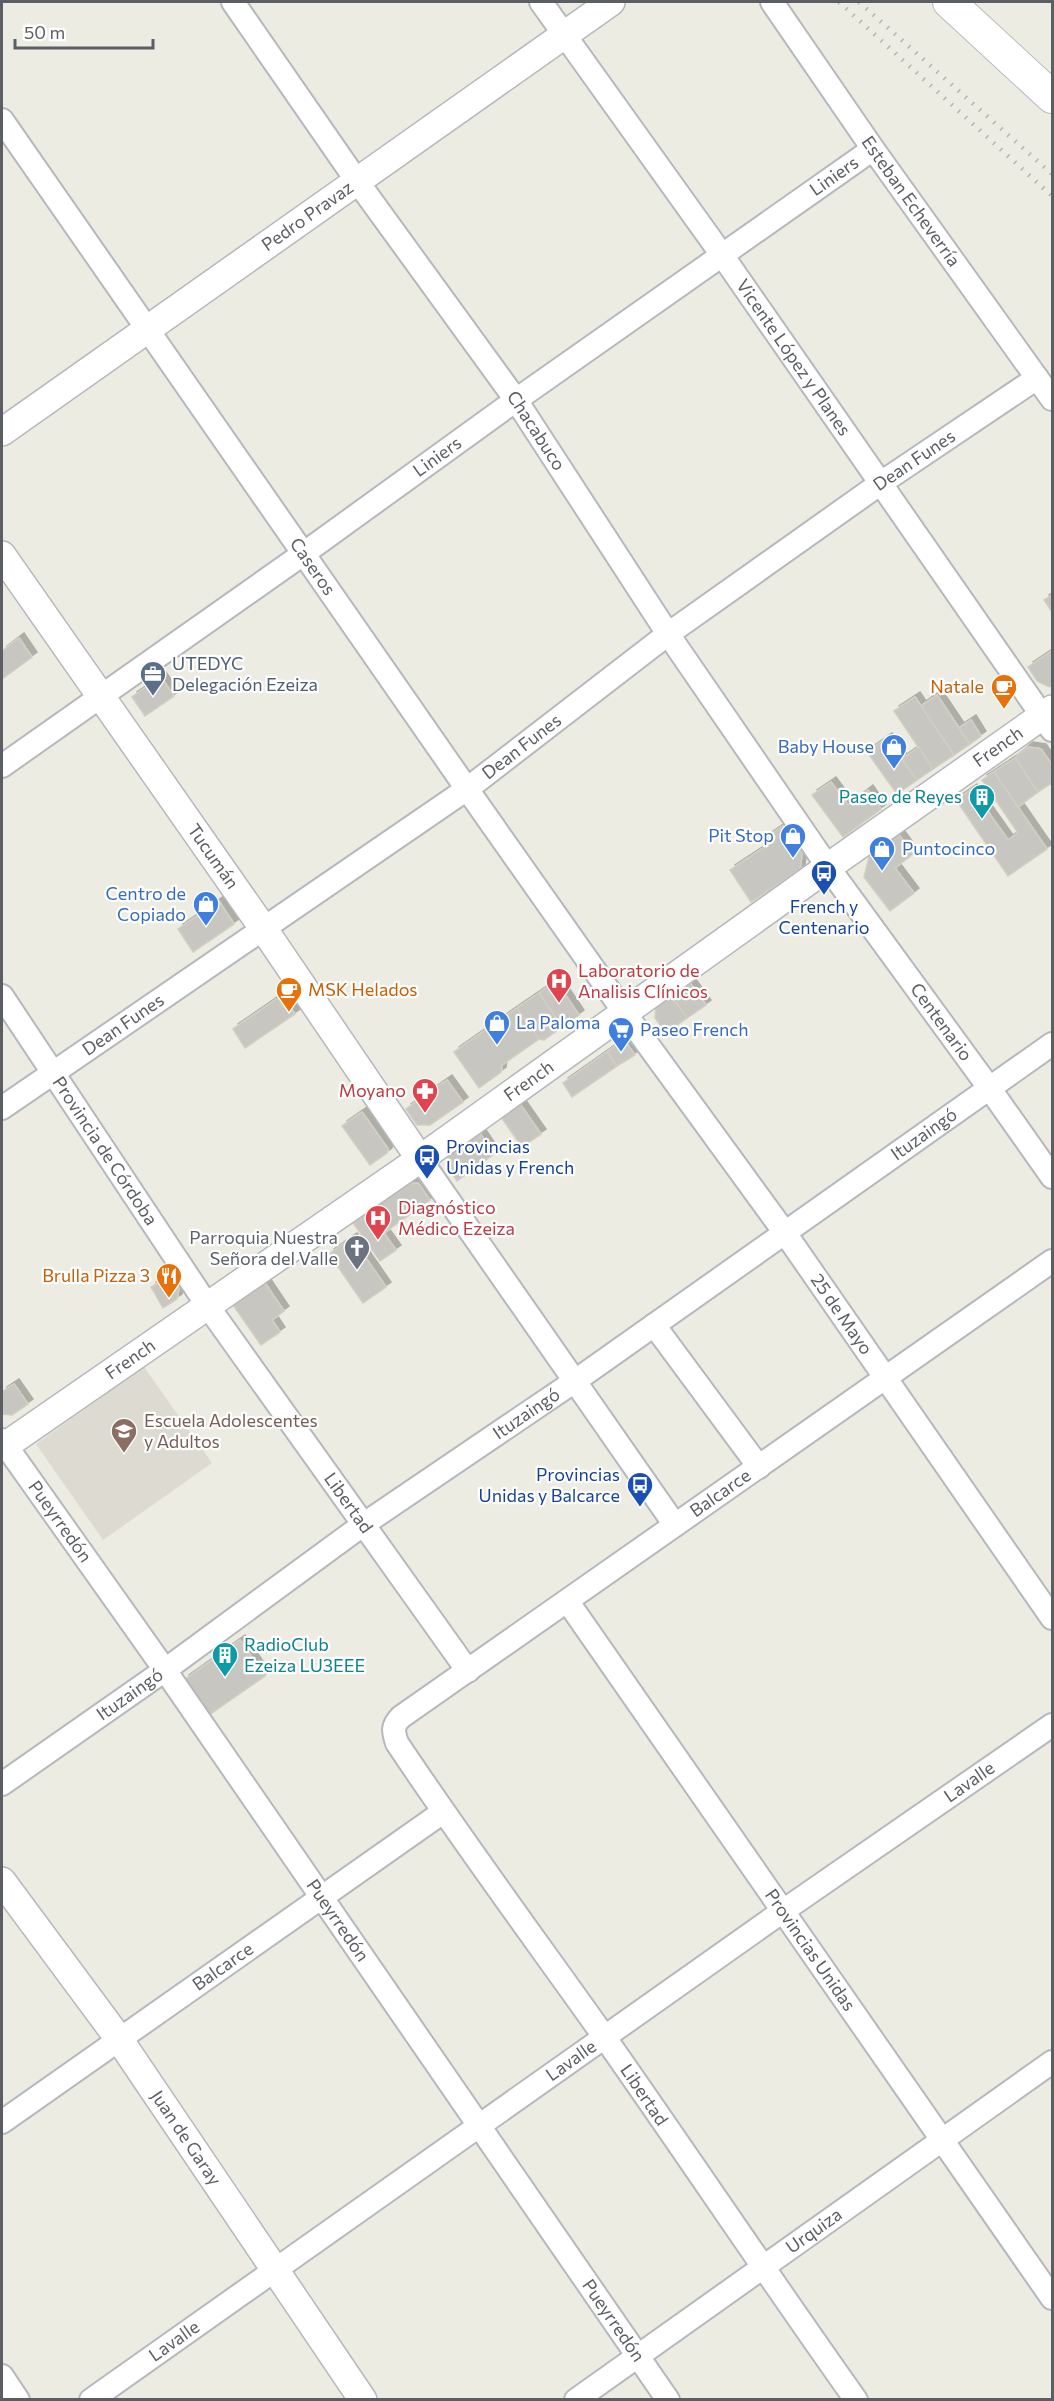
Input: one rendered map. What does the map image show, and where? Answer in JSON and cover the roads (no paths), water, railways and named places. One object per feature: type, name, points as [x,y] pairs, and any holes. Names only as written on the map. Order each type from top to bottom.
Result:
[{"type":"main road","points":[[949,2],[1053,97]]},
{"type":"street","name":"Chacabuco","points":[[233,2],[357,181],[516,400],[668,634],[828,867]]},
{"type":"street","name":"Vicente López y Planes","points":[[541,2],[1049,718]]},
{"type":"street","name":"Pedro Pravaz","points":[[2,432],[611,2]]},
{"type":"street","name":"Esteban Echeverría","points":[[772,2],[873,149],[1053,399]]},
{"type":"street","name":"Caseros","points":[[2,120],[624,1012]]},
{"type":"street","name":"Liniers","points":[[2,766],[873,149]]},
{"type":"street","name":"Dean Funes","points":[[2,1108],[467,789],[668,634],[881,483],[1037,378]]},
{"type":"street","name":"Tucumán","points":[[2,555],[263,928],[420,1159]]},
{"type":"street","name":"French","points":[[3,1445],[420,1159],[828,867],[1049,718]]},
{"type":"street","name":"Centenario","points":[[828,867],[1053,1178]]},
{"type":"street","name":"Provincia de Córdoba","points":[[2,996],[207,1305]]},
{"type":"street","name":"25 de Mayo","points":[[624,1012],[785,1233],[1053,1618]]},
{"type":"street","name":"Ituzaingó","points":[[2,1784],[165,1670],[364,1524],[574,1381],[1053,1044]]},
{"type":"street","points":[[420,1159],[675,1525]]},
{"type":"street","name":"Balcarce","points":[[393,1731],[401,1717],[1053,1261]]},
{"type":"street","name":"Libertad","points":[[207,1305],[468,1671]]},
{"type":"street","points":[[654,1325],[759,1467]]},
{"type":"street","name":"Pueyrredón","points":[[3,1445],[165,1670],[668,2400]]},
{"type":"street","name":"Provincias Unidas","points":[[568,1602],[1053,2298]]},
{"type":"street","name":"Lavalle","points":[[91,2400],[783,1911],[1053,1725]]},
{"type":"street","name":"Libertad","points":[[393,1731],[397,1743],[443,1812],[604,2037],[856,2400]]},
{"type":"street","name":"Balcarce","points":[[2,2122],[443,1812]]},
{"type":"street","name":"Juan de Garay","points":[[2,1881],[119,2038],[363,2400]]},
{"type":"street","name":"Urquiza","points":[[576,2400],[1053,2062]]},
{"type":"street","points":[[2,2376],[18,2400]]},
{"type":"railway","points":[[839,2],[1052,196]]},
{"type":"railway","points":[[859,2],[1052,174]]},
{"type":"place","name":"UTEDYC Delegación Ezeiza","points":[[153,697]]},
{"type":"place","name":"Natale","points":[[1004,710]]},
{"type":"place","name":"Baby House","points":[[894,770]]},
{"type":"place","name":"Paseo de Reyes","points":[[982,820]]},
{"type":"place","name":"Pit Stop","points":[[793,859]]},
{"type":"place","name":"Puntocinco","points":[[882,872]]},
{"type":"place","name":"French y Centenario","points":[[824,896]]},
{"type":"place","name":"Centro de Copiado","points":[[206,927]]},
{"type":"place","name":"Laboratorio de Analisis Clínicos","points":[[559,1004]]},
{"type":"place","name":"MSK Helados","points":[[289,1013]]},
{"type":"place","name":"La Paloma","points":[[497,1046]]},
{"type":"place","name":"Paseo French","points":[[621,1053]]},
{"type":"place","name":"Moyano","points":[[425,1114]]},
{"type":"place","name":"Provincias Unidas y French","points":[[427,1180]]},
{"type":"place","name":"Diagnóstico Médico Ezeiza","points":[[378,1241]]},
{"type":"place","name":"Parroquia Nuestra Señora del Valle","points":[[357,1271]]},
{"type":"place","name":"Brulla Pizza 3","points":[[169,1299]]},
{"type":"place","name":"Escuela Adolescentes y Adultos","points":[[124,1454]]},
{"type":"place","name":"Provincias Unidas y Balcarce","points":[[640,1508]]},
{"type":"place","name":"RadioClub Ezeiza LU3EEE","points":[[225,1678]]}]
